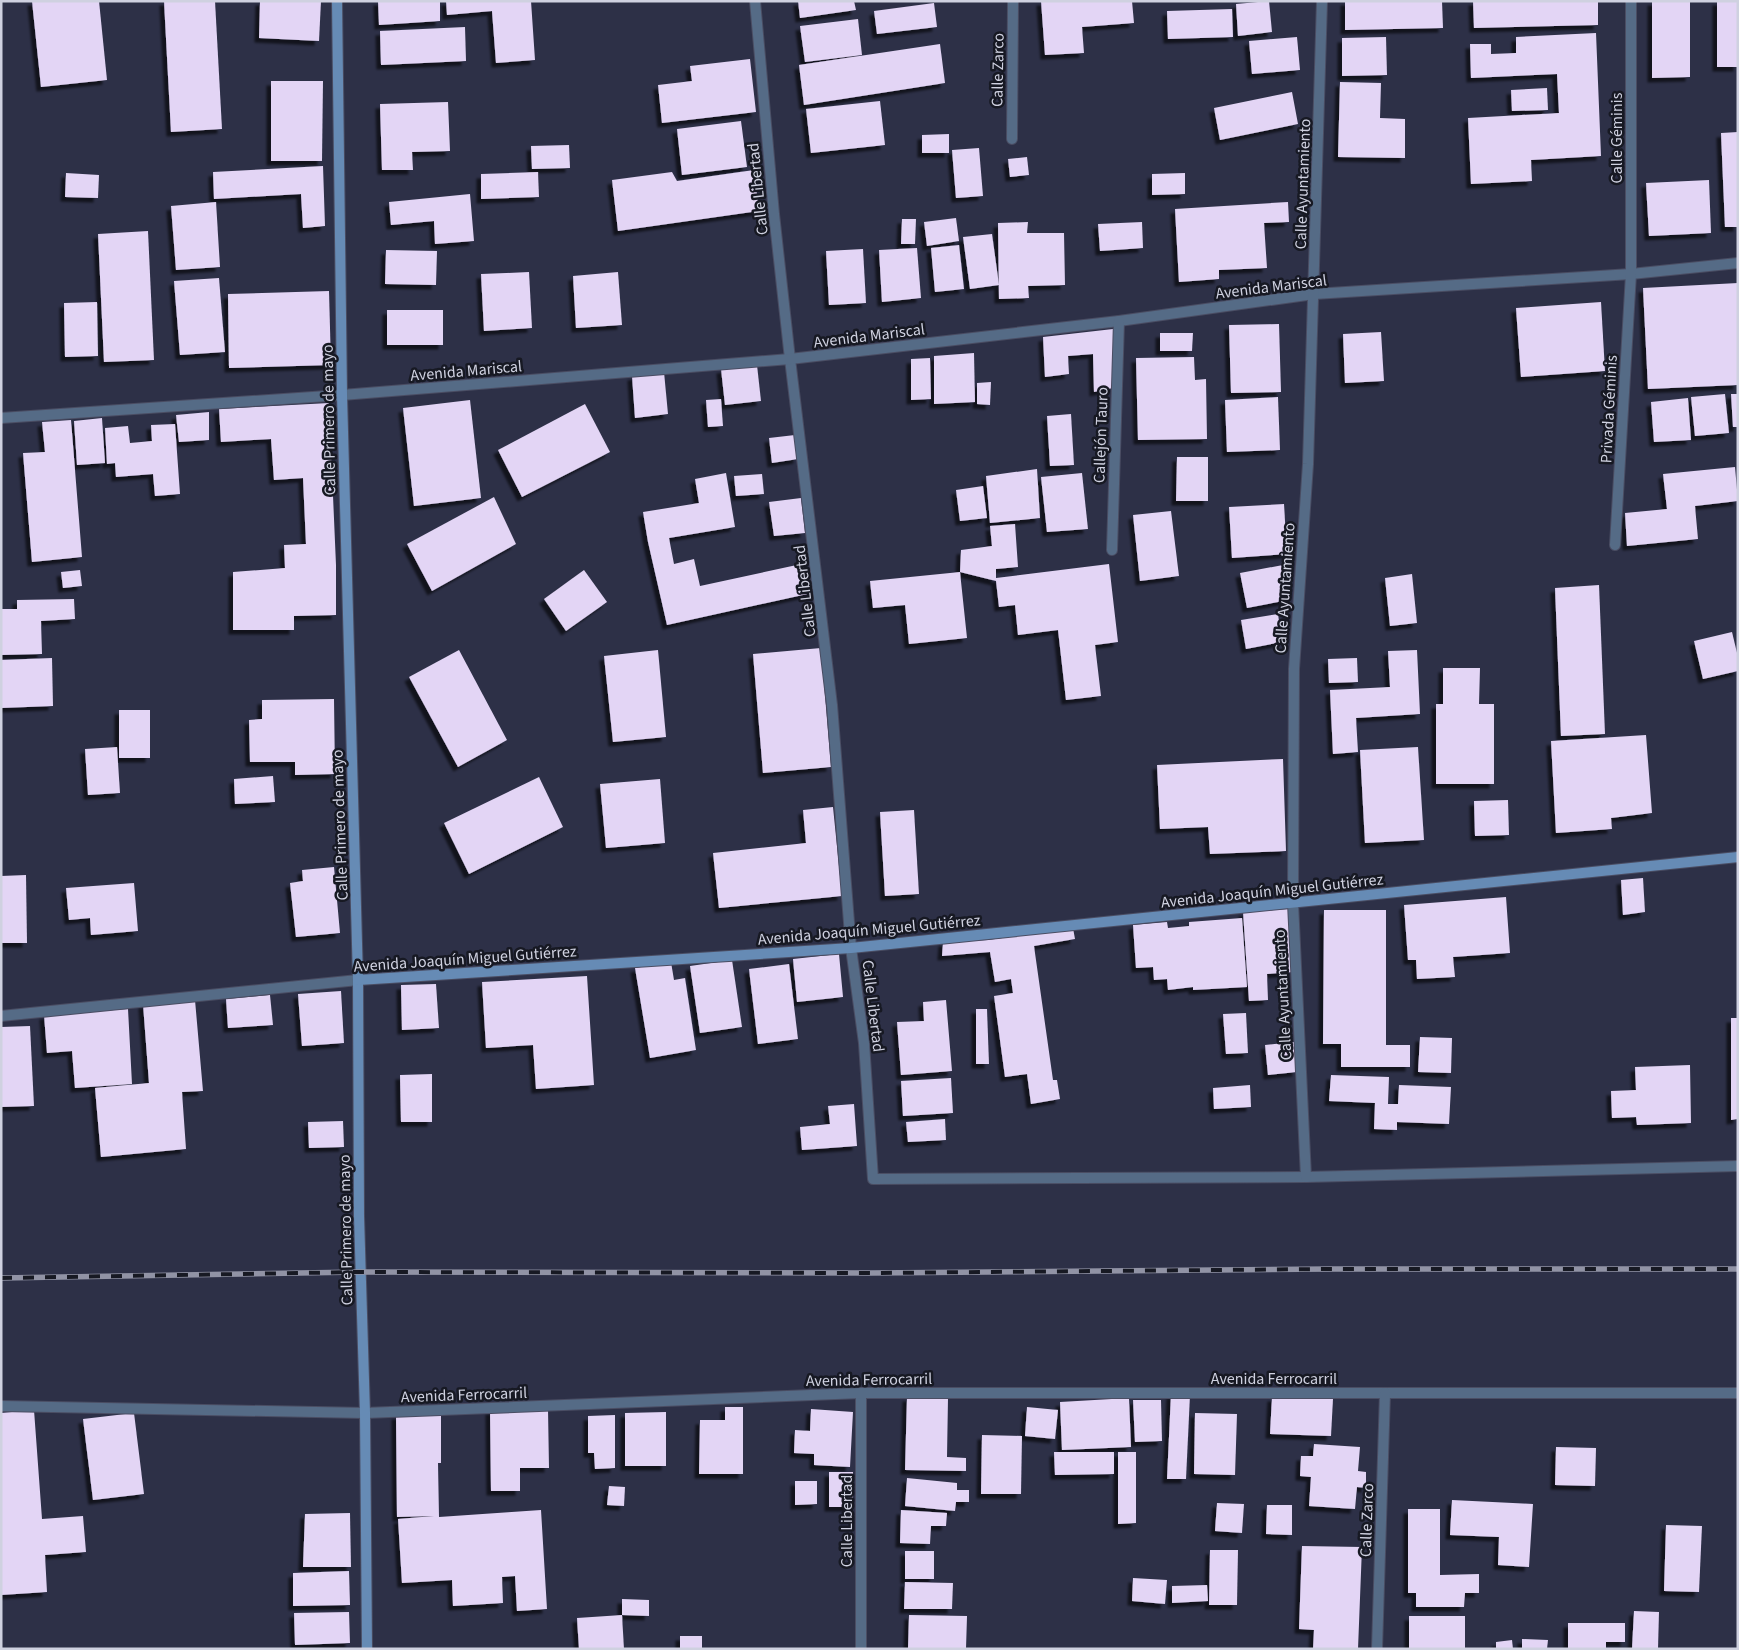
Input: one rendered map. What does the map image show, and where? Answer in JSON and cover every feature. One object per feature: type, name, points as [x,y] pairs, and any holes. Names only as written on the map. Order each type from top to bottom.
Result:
[{"type":"street","name":"Calle Primero de mayo","points":[[337,1],[342,395],[358,980],[358,1216],[365,1413],[367,1649]]},
{"type":"street","name":"Calle Libertad","points":[[755,1],[772,195],[832,705],[851,948],[864,1043],[873,1179],[1306,1177]]},
{"type":"street","name":"Calle Zarco","points":[[1012,139],[1013,1]]},
{"type":"street","name":"Calle Ayuntamiento","points":[[1306,1177],[1293,903],[1294,669],[1308,464],[1322,1]]},
{"type":"street","name":"Calle Géminis","points":[[1631,1],[1631,274]]},
{"type":"street","name":"Avenida Mariscal","points":[[1,418],[342,395],[790,359],[1119,321],[1314,294],[1631,274],[1738,263]]},
{"type":"street","name":"Privada Géminis","points":[[1615,546],[1631,274]]},
{"type":"street","name":"Callejón Tauro","points":[[1112,550],[1119,321]]},
{"type":"street","name":"Avenida Joaquín Miguel Gutiérrez","points":[[1,1016],[358,980],[851,948],[1738,856]]},
{"type":"street","points":[[1306,1177],[1738,1166]]},
{"type":"street","name":"Avenida Ferrocarril","points":[[1,1406],[365,1413],[860,1393],[1738,1392]]},
{"type":"street","name":"Calle Libertad","points":[[860,1393],[861,1649]]},
{"type":"street","name":"Calle Zarco","points":[[1376,1649],[1385,1393]]},
{"type":"building","points":[[32,1],[99,1],[107,80],[41,87]]},
{"type":"building","points":[[164,1],[215,1],[222,129],[171,132]]},
{"type":"building","points":[[260,1],[321,1],[319,41],[259,38]]},
{"type":"building","points":[[378,1],[440,1],[440,21],[379,25]]},
{"type":"building","points":[[446,1],[531,1],[535,60],[496,63],[492,11],[447,15]]},
{"type":"building","points":[[798,1],[854,1],[856,10],[800,18]]},
{"type":"building","points":[[1041,1],[1132,1],[1134,23],[1082,27],[1084,53],[1045,55]]},
{"type":"building","points":[[1269,1],[1272,32],[1238,36],[1236,4]]},
{"type":"building","points":[[1345,1],[1442,1],[1443,28],[1345,30]]},
{"type":"building","points":[[1473,1],[1598,1],[1598,25],[1474,28]]},
{"type":"building","points":[[1652,1],[1690,1],[1690,77],[1652,78]]},
{"type":"building","points":[[1717,1],[1738,1],[1738,67],[1717,67]]},
{"type":"building","points":[[934,3],[937,27],[877,34],[874,11]]},
{"type":"building","points":[[1232,9],[1233,37],[1168,39],[1167,11]]},
{"type":"building","points":[[858,19],[862,55],[805,62],[800,26]]},
{"type":"building","points":[[465,27],[466,61],[381,65],[380,31]]},
{"type":"building","points":[[1596,33],[1601,156],[1531,160],[1532,181],[1471,184],[1468,118],[1559,113],[1557,74],[1471,78],[1470,44],[1491,44],[1491,54],[1516,53],[1516,37]]},
{"type":"building","points":[[1297,37],[1300,70],[1252,74],[1249,41]]},
{"type":"building","points":[[1386,37],[1387,75],[1342,76],[1342,38]]},
{"type":"building","points":[[940,44],[945,83],[804,105],[799,65]]},
{"type":"building","points":[[750,59],[756,112],[662,123],[658,85],[692,81],[690,66]]},
{"type":"building","points":[[271,81],[323,81],[322,161],[271,161]]},
{"type":"building","points":[[1340,82],[1381,83],[1380,118],[1405,119],[1405,158],[1338,157]]},
{"type":"building","points":[[1547,88],[1548,110],[1512,111],[1511,90]]},
{"type":"building","points":[[1292,92],[1298,124],[1220,140],[1214,108]]},
{"type":"building","points":[[880,101],[885,145],[811,153],[806,109]]},
{"type":"building","points":[[448,102],[450,151],[412,152],[413,170],[382,170],[380,104]]},
{"type":"building","points":[[741,121],[747,167],[682,175],[677,129]]},
{"type":"building","points":[[1738,132],[1738,227],[1725,227],[1721,133]]},
{"type":"building","points":[[949,134],[949,153],[922,153],[922,135]]},
{"type":"building","points":[[569,145],[570,168],[532,169],[531,146]]},
{"type":"building","points":[[979,148],[983,196],[956,198],[952,150]]},
{"type":"building","points":[[1027,157],[1029,175],[1010,177],[1008,159]]},
{"type":"building","points":[[323,166],[325,226],[303,228],[301,194],[214,199],[213,172]]},
{"type":"building","points":[[754,170],[759,211],[618,231],[612,180],[672,172],[677,181]]},
{"type":"building","points":[[538,172],[539,197],[481,199],[481,174]]},
{"type":"building","points":[[66,173],[99,175],[98,198],[65,197]]},
{"type":"building","points":[[1185,173],[1185,194],[1152,195],[1152,174]]},
{"type":"building","points":[[1709,180],[1711,233],[1649,236],[1646,183]]},
{"type":"building","points":[[470,194],[474,241],[435,244],[434,221],[391,225],[389,202]]},
{"type":"building","points":[[216,202],[220,267],[176,270],[171,206]]},
{"type":"building","points":[[1288,202],[1289,222],[1264,223],[1267,268],[1219,270],[1219,279],[1179,282],[1175,209]]},
{"type":"building","points":[[956,218],[959,241],[927,246],[924,222]]},
{"type":"building","points":[[902,219],[916,219],[915,244],[901,244]]},
{"type":"building","points":[[1028,222],[1027,233],[1064,233],[1065,285],[1028,286],[1029,298],[999,299],[998,223]]},
{"type":"building","points":[[1142,222],[1143,248],[1100,251],[1098,224]]},
{"type":"building","points":[[148,231],[154,360],[104,362],[98,234]]},
{"type":"building","points":[[992,234],[999,285],[970,289],[963,237]]},
{"type":"building","points":[[959,245],[964,289],[935,292],[931,248]]},
{"type":"building","points":[[917,248],[921,298],[882,302],[879,250]]},
{"type":"building","points":[[863,249],[866,303],[829,305],[826,251]]},
{"type":"building","points":[[386,250],[437,251],[436,285],[385,284]]},
{"type":"building","points":[[529,272],[532,328],[484,331],[481,274]]},
{"type":"building","points":[[618,272],[622,325],[576,328],[573,276]]},
{"type":"building","points":[[219,278],[225,352],[180,355],[174,281]]},
{"type":"building","points":[[1738,283],[1738,385],[1648,389],[1643,288]]},
{"type":"building","points":[[329,291],[331,365],[229,368],[228,294]]},
{"type":"building","points":[[97,302],[98,356],[65,357],[64,303]]},
{"type":"building","points":[[1601,302],[1605,371],[1521,377],[1516,308]]},
{"type":"building","points":[[387,310],[443,310],[443,345],[387,345]]},
{"type":"building","points":[[1279,324],[1281,392],[1231,393],[1229,325]]},
{"type":"building","points":[[1113,329],[1113,388],[1094,392],[1093,354],[1068,356],[1069,374],[1045,377],[1043,337]]},
{"type":"building","points":[[1381,332],[1384,381],[1345,383],[1343,334]]},
{"type":"building","points":[[1160,333],[1193,333],[1192,351],[1160,351]]},
{"type":"building","points":[[974,353],[975,402],[934,404],[934,356]]},
{"type":"building","points":[[1194,357],[1195,380],[1206,379],[1207,439],[1138,440],[1136,358]]},
{"type":"building","points":[[930,358],[931,399],[911,400],[911,359]]},
{"type":"building","points":[[757,365],[761,401],[725,405],[721,369]]},
{"type":"building","points":[[664,372],[668,414],[635,418],[632,376]]},
{"type":"building","points":[[991,382],[990,405],[977,404],[977,383]]},
{"type":"building","points":[[1725,394],[1729,433],[1695,436],[1691,397]]},
{"type":"building","points":[[1731,394],[1738,394],[1738,427],[1733,427]]},
{"type":"building","points":[[1278,397],[1280,450],[1227,452],[1225,400]]},
{"type":"building","points":[[1688,398],[1691,440],[1654,442],[1651,402]]},
{"type":"building","points":[[721,399],[723,426],[708,427],[706,400]]},
{"type":"building","points":[[470,400],[481,498],[414,506],[403,408]]},
{"type":"building","points":[[329,403],[336,565],[336,615],[294,616],[294,630],[233,630],[233,572],[285,568],[284,545],[306,544],[303,478],[274,480],[271,439],[221,442],[219,409]]},
{"type":"building","points":[[585,404],[610,452],[522,497],[498,450]]},
{"type":"building","points":[[209,412],[209,440],[179,442],[176,415]]},
{"type":"building","points":[[1071,414],[1074,465],[1050,466],[1047,416]]},
{"type":"building","points":[[102,418],[105,463],[77,465],[74,421]]},
{"type":"building","points":[[71,420],[82,557],[32,562],[23,453],[45,452],[42,422]]},
{"type":"building","points":[[175,424],[180,494],[155,496],[153,474],[116,477],[115,463],[107,464],[105,428],[128,426],[130,443],[152,441],[151,425]]},
{"type":"building","points":[[795,435],[798,459],[772,463],[769,438]]},
{"type":"building","points":[[1177,457],[1208,457],[1208,501],[1176,501]]},
{"type":"building","points":[[1735,467],[1738,501],[1695,506],[1698,539],[1627,546],[1625,513],[1667,509],[1663,474]]},
{"type":"building","points":[[1037,469],[1040,518],[990,523],[986,476]]},
{"type":"building","points":[[726,473],[735,527],[669,538],[674,564],[694,559],[700,586],[806,563],[812,593],[667,625],[643,512],[699,503],[695,479]]},
{"type":"building","points":[[1082,473],[1088,529],[1047,532],[1041,477]]},
{"type":"building","points":[[762,474],[764,494],[736,496],[734,476]]},
{"type":"building","points":[[983,486],[987,518],[960,521],[956,490]]},
{"type":"building","points":[[494,497],[516,544],[432,591],[407,544]]},
{"type":"building","points":[[801,498],[805,533],[774,536],[769,502]]},
{"type":"building","points":[[1284,504],[1287,554],[1232,558],[1229,507]]},
{"type":"building","points":[[1171,511],[1179,576],[1140,581],[1133,515]]},
{"type":"building","points":[[1015,524],[1018,567],[996,569],[996,578],[1109,564],[1118,642],[1095,645],[1101,696],[1066,700],[1058,630],[1018,635],[1015,605],[999,607],[996,581],[960,572],[961,550],[992,546],[990,526]]},
{"type":"building","points":[[1283,565],[1289,600],[1247,608],[1240,573]]},
{"type":"building","points":[[80,570],[82,586],[63,588],[61,572]]},
{"type":"building","points":[[584,570],[607,602],[566,631],[544,599]]},
{"type":"building","points":[[960,572],[967,638],[909,644],[905,605],[873,608],[870,581]]},
{"type":"building","points":[[1412,574],[1417,623],[1390,626],[1385,578]]},
{"type":"building","points":[[1599,585],[1605,734],[1561,736],[1555,588]]},
{"type":"building","points":[[74,599],[75,619],[41,621],[42,654],[1,655],[1,609],[17,609],[17,600]]},
{"type":"building","points":[[1278,614],[1282,642],[1246,649],[1241,620]]},
{"type":"building","points":[[1732,632],[1738,657],[1738,671],[1703,679],[1694,641]]},
{"type":"building","points":[[821,648],[831,767],[763,773],[753,654]]},
{"type":"building","points":[[459,650],[507,740],[458,767],[409,677]]},
{"type":"building","points":[[658,650],[666,737],[613,742],[604,656]]},
{"type":"building","points":[[1417,650],[1420,714],[1356,718],[1358,752],[1333,754],[1330,690],[1390,687],[1388,651]]},
{"type":"building","points":[[52,658],[53,706],[1,708],[1,660]]},
{"type":"building","points":[[1357,658],[1358,682],[1329,683],[1328,659]]},
{"type":"building","points":[[1443,668],[1480,668],[1479,704],[1494,704],[1494,784],[1436,784],[1436,704],[1443,704]]},
{"type":"building","points":[[334,699],[335,774],[295,775],[295,762],[250,762],[249,720],[262,719],[262,700]]},
{"type":"building","points":[[119,710],[150,710],[150,758],[119,758]]},
{"type":"building","points":[[1646,735],[1652,813],[1611,818],[1612,829],[1556,833],[1551,741]]},
{"type":"building","points":[[117,747],[120,793],[88,795],[85,749]]},
{"type":"building","points":[[1418,747],[1424,840],[1365,843],[1360,750]]},
{"type":"building","points":[[1283,759],[1286,851],[1210,854],[1208,827],[1160,829],[1157,765]]},
{"type":"building","points":[[273,776],[275,802],[235,804],[234,779]]},
{"type":"building","points":[[539,777],[563,827],[469,874],[444,823]]},
{"type":"building","points":[[660,779],[665,843],[606,848],[600,784]]},
{"type":"building","points":[[1508,800],[1509,835],[1475,836],[1474,801]]},
{"type":"building","points":[[833,807],[842,896],[719,908],[713,853],[806,843],[803,810]]},
{"type":"building","points":[[914,810],[919,894],[885,896],[880,812]]},
{"type":"building","points":[[334,867],[340,933],[296,937],[290,883],[303,881],[302,870]]},
{"type":"building","points":[[26,875],[27,943],[1,943],[1,876]]},
{"type":"building","points":[[1643,878],[1645,912],[1623,915],[1621,880]]},
{"type":"building","points":[[134,883],[138,931],[91,935],[90,918],[69,920],[66,888]]},
{"type":"building","points":[[1506,897],[1510,953],[1453,957],[1455,977],[1417,979],[1416,960],[1408,960],[1404,905]]},
{"type":"building","points":[[1289,909],[1293,972],[1267,974],[1268,1000],[1249,1001],[1243,912]]},
{"type":"building","points":[[1324,910],[1386,910],[1386,1045],[1410,1045],[1410,1067],[1341,1067],[1341,1044],[1323,1044]]},
{"type":"building","points":[[1242,918],[1247,987],[1193,990],[1193,987],[1168,990],[1167,979],[1154,980],[1153,967],[1136,968],[1133,925],[1167,922],[1168,928],[1189,926],[1189,922]]},
{"type":"building","points":[[1073,928],[1075,939],[1034,946],[1053,1080],[1057,1080],[1060,1099],[1031,1104],[1027,1074],[1005,1077],[994,996],[1013,993],[1011,979],[995,982],[990,952],[942,956],[943,942],[988,940]]},
{"type":"building","points":[[839,954],[843,997],[797,1002],[793,959]]},
{"type":"building","points":[[732,960],[742,1027],[700,1033],[690,966]]},
{"type":"building","points":[[671,962],[674,980],[685,978],[696,1050],[650,1058],[635,968]]},
{"type":"building","points":[[789,964],[798,1039],[758,1044],[749,969]]},
{"type":"building","points":[[587,976],[594,1085],[536,1089],[533,1045],[486,1048],[482,982]]},
{"type":"building","points":[[436,984],[439,1028],[402,1030],[401,985]]},
{"type":"building","points":[[341,991],[344,1043],[302,1046],[298,994]]},
{"type":"building","points":[[270,995],[273,1025],[228,1028],[226,999]]},
{"type":"building","points":[[195,1000],[203,1091],[182,1092],[186,1149],[101,1157],[95,1088],[149,1083],[143,1004]]},
{"type":"building","points":[[946,1000],[952,1071],[901,1075],[897,1022],[924,1021],[923,1002]]},
{"type":"building","points":[[128,1009],[132,1084],[75,1088],[72,1051],[47,1053],[44,1015]]},
{"type":"building","points":[[976,1009],[987,1009],[989,1064],[976,1064]]},
{"type":"building","points":[[1246,1013],[1248,1053],[1226,1054],[1223,1014]]},
{"type":"building","points":[[1731,1018],[1738,1018],[1738,1119],[1731,1120]]},
{"type":"building","points":[[30,1026],[34,1106],[1,1107],[1,1027]]},
{"type":"building","points":[[1420,1037],[1452,1038],[1451,1073],[1418,1072]]},
{"type":"building","points":[[1294,1042],[1297,1072],[1268,1075],[1265,1045]]},
{"type":"building","points":[[1690,1065],[1691,1123],[1637,1125],[1636,1117],[1612,1118],[1611,1091],[1636,1090],[1635,1067]]},
{"type":"building","points":[[432,1074],[432,1122],[401,1122],[400,1075]]},
{"type":"building","points":[[1331,1075],[1389,1077],[1388,1104],[1398,1104],[1399,1085],[1451,1087],[1449,1124],[1397,1122],[1397,1130],[1374,1129],[1375,1103],[1329,1101]]},
{"type":"building","points":[[951,1078],[953,1113],[903,1116],[901,1081]]},
{"type":"building","points":[[1250,1085],[1251,1107],[1214,1109],[1213,1088]]},
{"type":"building","points":[[854,1104],[857,1146],[802,1150],[800,1127],[830,1124],[828,1106]]},
{"type":"building","points":[[945,1119],[946,1140],[908,1142],[906,1122]]},
{"type":"building","points":[[343,1121],[344,1147],[309,1148],[308,1122]]},
{"type":"building","points":[[1171,1394],[1190,1395],[1186,1479],[1167,1479]]},
{"type":"building","points":[[907,1397],[948,1398],[947,1457],[966,1458],[966,1471],[905,1470]]},
{"type":"building","points":[[1272,1397],[1333,1399],[1331,1436],[1270,1434]]},
{"type":"building","points":[[1129,1398],[1131,1447],[1062,1450],[1060,1402]]},
{"type":"building","points":[[1133,1400],[1161,1400],[1162,1441],[1135,1442]]},
{"type":"building","points":[[725,1407],[743,1407],[743,1474],[699,1474],[700,1420],[725,1420]]},
{"type":"building","points":[[1027,1407],[1058,1410],[1055,1439],[1025,1436]]},
{"type":"building","points":[[548,1409],[549,1468],[520,1468],[520,1491],[491,1491],[490,1410]]},
{"type":"building","points":[[811,1409],[853,1412],[850,1467],[814,1465],[814,1454],[794,1453],[795,1430],[810,1431]]},
{"type":"building","points":[[34,1410],[42,1519],[83,1516],[86,1552],[45,1555],[47,1592],[1,1595],[1,1413]]},
{"type":"building","points":[[666,1412],[666,1466],[625,1466],[625,1413]]},
{"type":"building","points":[[134,1413],[144,1494],[93,1500],[83,1419]]},
{"type":"building","points":[[1195,1413],[1237,1414],[1235,1475],[1194,1474]]},
{"type":"building","points":[[441,1414],[441,1463],[438,1463],[439,1517],[541,1510],[547,1609],[517,1611],[515,1576],[502,1577],[503,1603],[453,1606],[452,1580],[402,1583],[398,1519],[434,1516],[397,1517],[396,1415]]},
{"type":"building","points":[[615,1415],[615,1468],[595,1469],[594,1453],[588,1453],[588,1416]]},
{"type":"building","points":[[982,1435],[1022,1436],[1021,1494],[981,1494]]},
{"type":"building","points":[[1314,1444],[1360,1447],[1358,1471],[1366,1472],[1366,1488],[1357,1487],[1355,1509],[1309,1506],[1311,1477],[1300,1476],[1301,1456],[1313,1456]]},
{"type":"building","points":[[1556,1447],[1596,1448],[1595,1486],[1555,1485]]},
{"type":"building","points":[[1054,1452],[1114,1452],[1114,1474],[1055,1475]]},
{"type":"building","points":[[1118,1452],[1136,1452],[1136,1523],[1118,1524]]},
{"type":"building","points":[[829,1472],[853,1472],[853,1507],[829,1507]]},
{"type":"building","points":[[907,1478],[957,1483],[957,1490],[969,1490],[969,1502],[956,1502],[955,1511],[905,1506]]},
{"type":"building","points":[[795,1481],[817,1481],[817,1504],[795,1505]]},
{"type":"building","points":[[609,1486],[625,1487],[624,1506],[607,1505]]},
{"type":"building","points":[[1452,1500],[1533,1504],[1529,1567],[1498,1565],[1499,1537],[1450,1535]]},
{"type":"building","points":[[1217,1503],[1244,1504],[1242,1533],[1215,1531]]},
{"type":"building","points":[[1267,1505],[1292,1505],[1292,1535],[1266,1534]]},
{"type":"building","points":[[1408,1509],[1440,1509],[1440,1575],[1479,1574],[1479,1593],[1465,1593],[1464,1607],[1416,1607],[1416,1593],[1408,1593]]},
{"type":"building","points":[[901,1510],[947,1513],[946,1526],[931,1526],[930,1544],[900,1543]]},
{"type":"building","points":[[350,1513],[351,1567],[303,1567],[305,1514]]},
{"type":"building","points":[[1666,1525],[1702,1526],[1699,1592],[1664,1591]]},
{"type":"building","points":[[1302,1546],[1362,1547],[1358,1649],[1313,1649],[1314,1630],[1299,1629]]},
{"type":"building","points":[[1210,1550],[1238,1550],[1237,1605],[1209,1605]]},
{"type":"building","points":[[905,1551],[934,1551],[934,1579],[905,1579]]},
{"type":"building","points":[[349,1571],[350,1605],[293,1606],[293,1573]]},
{"type":"building","points":[[1133,1578],[1167,1580],[1165,1604],[1132,1601]]},
{"type":"building","points":[[905,1582],[953,1583],[952,1609],[904,1609]]},
{"type":"building","points":[[1207,1585],[1208,1601],[1172,1603],[1172,1586]]},
{"type":"building","points":[[622,1599],[649,1600],[649,1616],[622,1615]]},
{"type":"building","points":[[1634,1611],[1659,1612],[1658,1649],[1632,1649]]},
{"type":"building","points":[[349,1612],[350,1643],[295,1645],[294,1613]]},
{"type":"building","points":[[622,1615],[624,1649],[579,1649],[577,1618]]},
{"type":"building","points":[[909,1615],[967,1616],[966,1649],[908,1649]]},
{"type":"building","points":[[1409,1616],[1465,1616],[1465,1649],[1409,1649]]},
{"type":"building","points":[[1568,1623],[1625,1623],[1625,1642],[1606,1642],[1606,1649],[1568,1649]]},
{"type":"building","points":[[680,1636],[702,1636],[702,1649],[680,1649]]},
{"type":"building","points":[[1522,1639],[1548,1640],[1547,1649],[1522,1649]]},
{"type":"building","points":[[1512,1640],[1513,1649],[1496,1649],[1496,1642]]},
{"type":"railway","points":[[1,1278],[360,1272],[871,1273],[1330,1269],[1738,1269]]}]
